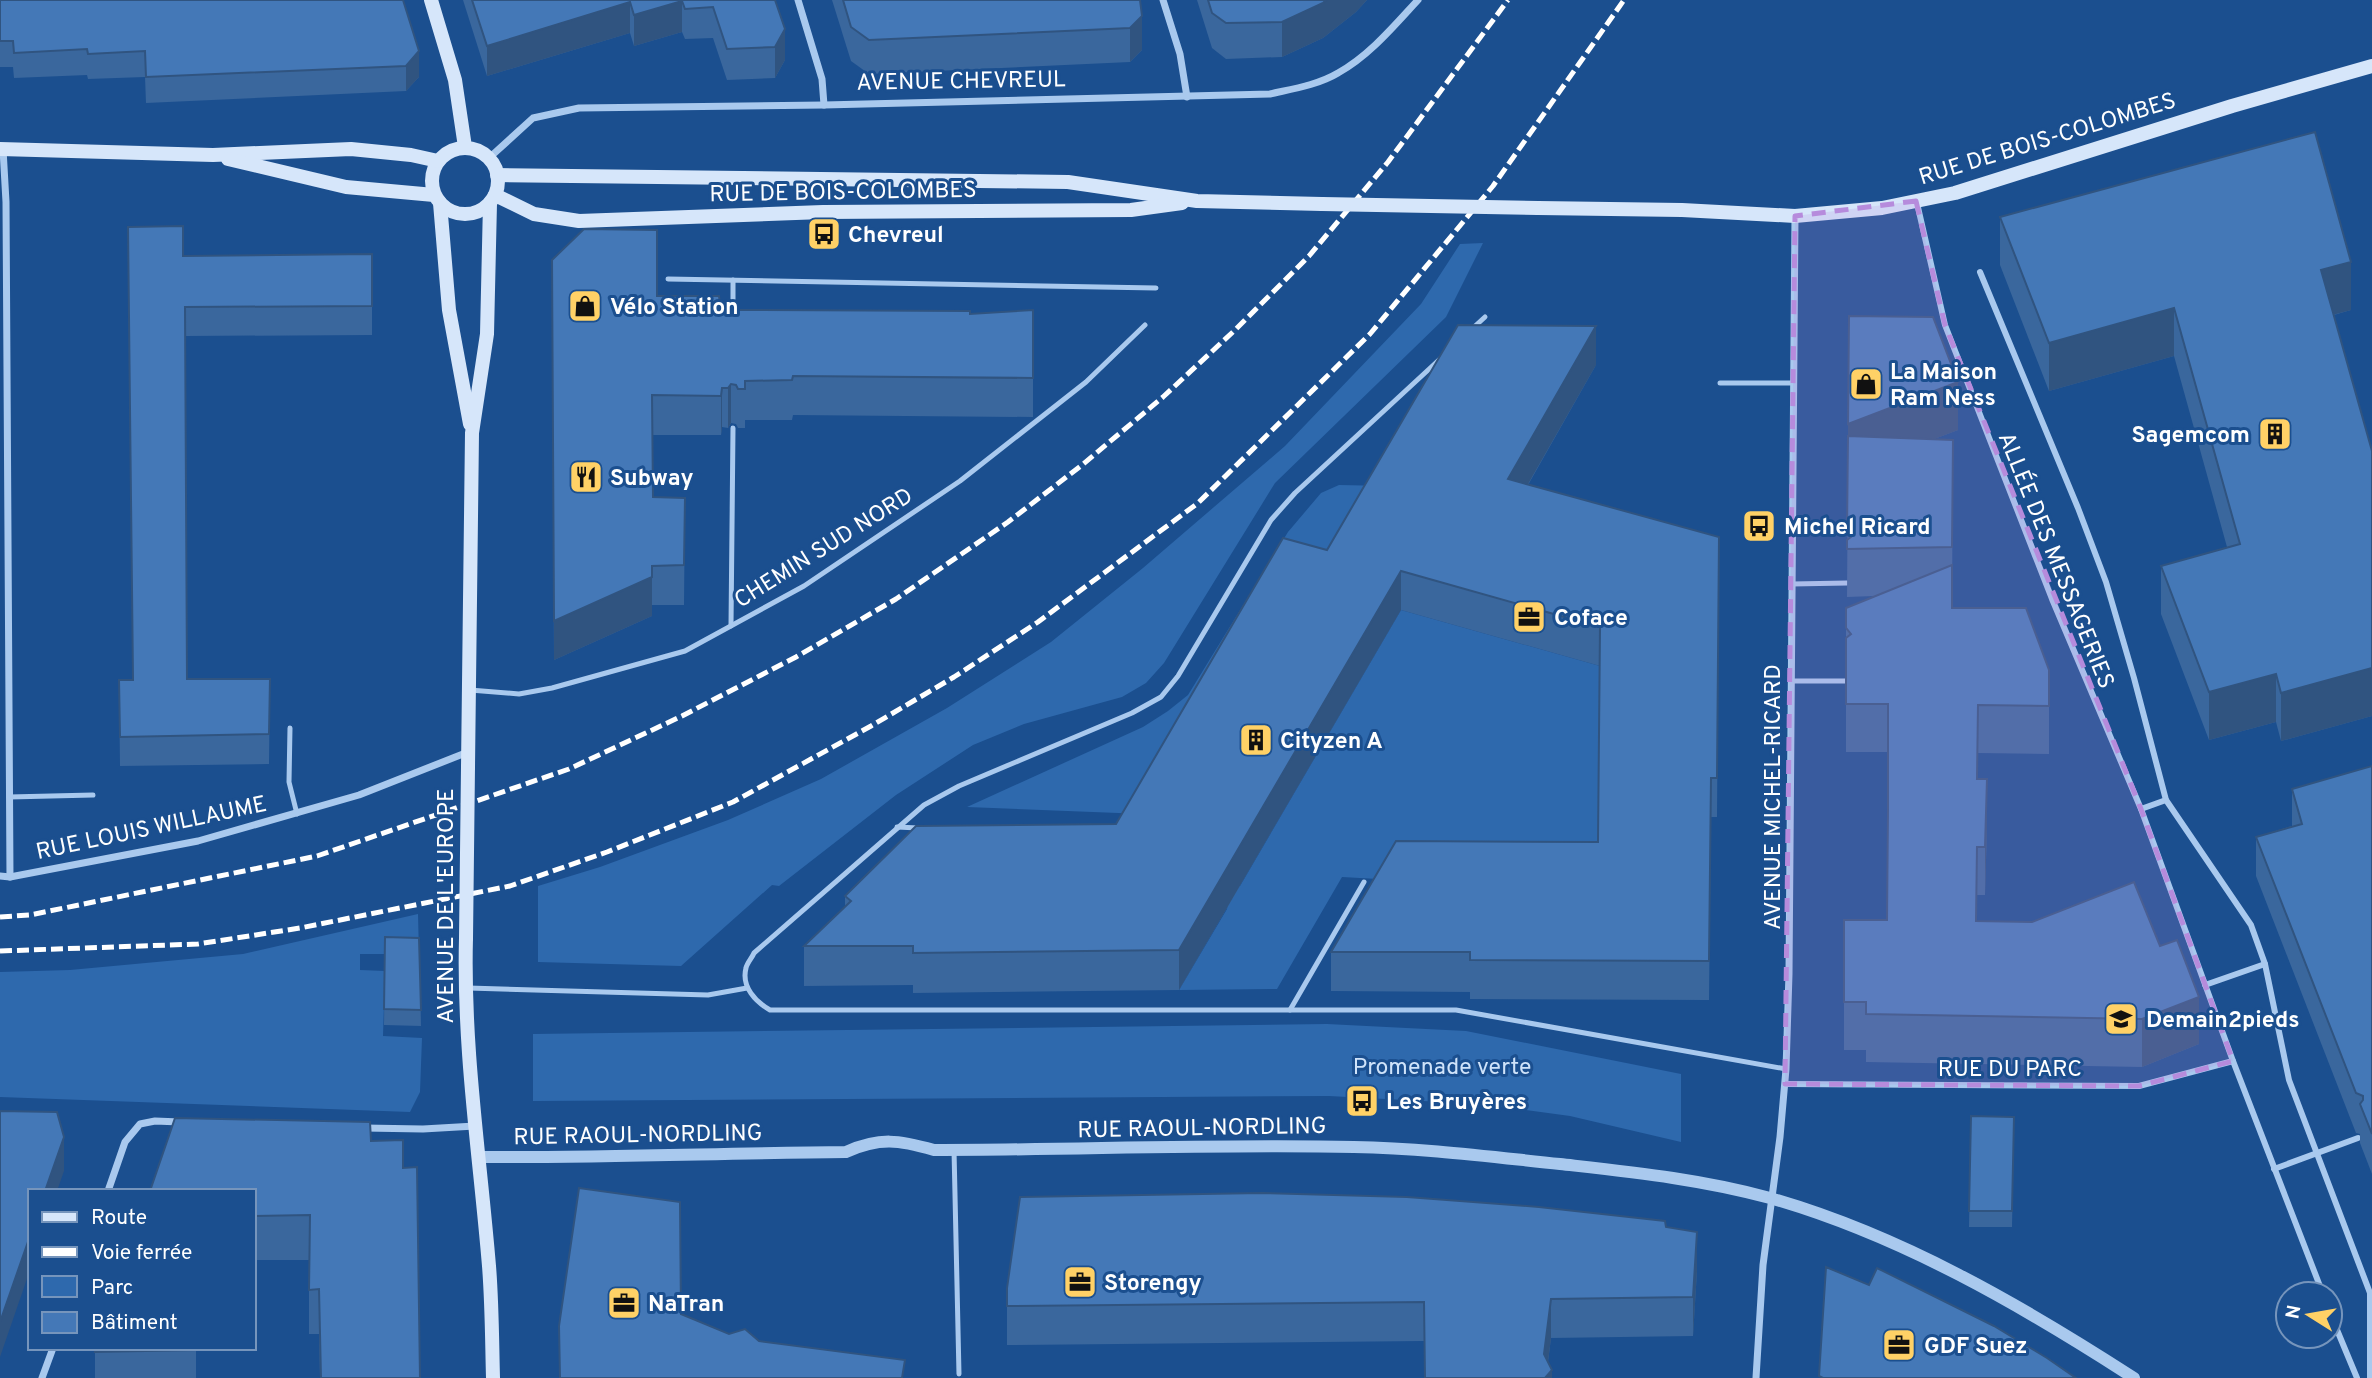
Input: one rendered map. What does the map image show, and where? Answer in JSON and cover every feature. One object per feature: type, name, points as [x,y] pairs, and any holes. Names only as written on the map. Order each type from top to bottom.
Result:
[{"type":"main road","points":[[431,0],[455,80],[465,147]]},
{"type":"main road","name":"RUE DE BOIS-COLOMBES","points":[[497,175],[1068,182],[1197,201],[1795,216],[1864,210],[1955,193],[2232,106],[2372,66]]},
{"type":"main road","points":[[465,147],[478,150],[489,158],[497,175],[492,199],[484,209],[466,215],[447,210],[437,199],[431,184],[438,161],[450,151],[465,147]]},
{"type":"main road","points":[[2,149],[213,155],[351,149],[411,155],[438,161]]},
{"type":"main road","points":[[213,155],[346,187],[437,199]]},
{"type":"main road","name":"AVENUE DE L'EUROPE","points":[[437,199],[449,310],[472,433]]},
{"type":"main road","name":"RUE DE BOIS-COLOMBES","points":[[492,199],[534,214],[579,220],[823,212],[1130,210],[1197,201]]},
{"type":"main road","name":"AVENUE DE L'EUROPE","points":[[492,199],[487,334],[472,433],[464,988],[490,1281],[493,1378]]},
{"type":"street","points":[[798,0],[822,79],[824,106]]},
{"type":"street","points":[[1163,0],[1181,54],[1188,97]]},
{"type":"street","name":"AVENUE CHEVREUL","points":[[489,158],[533,118],[579,108],[824,106],[1270,94],[1298,88],[1338,74],[1382,39],[1418,0]]},
{"type":"street","points":[[2,149],[10,877]]},
{"type":"street","name":"ALLÉE DES MESSAGERIES","points":[[1916,201],[1945,325],[2052,599],[2141,809],[2233,1061],[2318,1280]]},
{"type":"street","name":"AVENUE MICHEL-RICARD","points":[[1756,1378],[1763,1265],[1785,1084],[1790,974],[1795,216]]},
{"type":"street","name":"ALLÉE DES MESSAGERIES","points":[[1980,272],[2106,582],[2166,800],[2251,925],[2265,964],[2289,1080],[2370,1293],[2370,1378]]},
{"type":"street","name":"RUE LOUIS WILLAUME","points":[[0,876],[10,877],[198,841],[297,814],[468,759]]},
{"type":"street","points":[[2141,809],[2166,800]]},
{"type":"street","points":[[2205,985],[2265,964]]},
{"type":"street","name":"RUE DU PARC","points":[[1785,1084],[2139,1086],[2233,1061]]},
{"type":"street","points":[[109,1189],[125,1142],[140,1124],[155,1121],[182,1122]]},
{"type":"street","points":[[357,1128],[423,1129],[475,1126]]},
{"type":"street","points":[[2274,1169],[2358,1138]]},
{"type":"street","name":"RUE RAOUL-NORDLING","points":[[479,1157],[560,1158],[846,1152],[866,1143],[892,1142],[904,1142],[934,1150],[1356,1147],[1515,1159],[1677,1177],[1710,1182],[1773,1199],[1909,1250],[1988,1290],[2134,1378]]},
{"type":"street","points":[[2344,1346],[2357,1378]]},
{"type":"street","points":[[42,1378],[52,1350]]},
{"type":"lane","points":[[668,279],[1156,288]]},
{"type":"lane","points":[[733,280],[733,334]]},
{"type":"lane","points":[[1465,336],[1485,317]]},
{"type":"lane","name":"CHEMIN SUD NORD","points":[[470,690],[519,695],[685,651],[804,586],[960,481],[1086,382],[1145,325]]},
{"type":"lane","points":[[1445,354],[1294,493],[1271,520],[1178,676],[1161,697],[1132,713],[959,786],[924,805],[754,953],[745,970],[747,988],[756,1002],[770,1010],[1457,1010],[1786,1069]]},
{"type":"lane","points":[[1720,383],[1794,383]]},
{"type":"lane","points":[[730,626],[733,428]]},
{"type":"lane","points":[[1792,584],[1847,583]]},
{"type":"lane","points":[[1792,681],[1846,681]]},
{"type":"lane","points":[[290,728],[289,782],[297,814]]},
{"type":"lane","points":[[9,797],[93,795]]},
{"type":"lane","points":[[897,827],[922,828]]},
{"type":"lane","points":[[1290,1010],[1364,882]]},
{"type":"lane","points":[[464,988],[708,995],[747,988]]},
{"type":"lane","points":[[954,1150],[959,1374]]},
{"type":"highlighted area","points":[[1916,201],[1945,325],[2141,809],[2233,1061],[2139,1086],[1785,1084],[1795,216]]},
{"type":"green space","points":[[1483,243],[1446,317],[1275,483],[1164,663],[1146,683],[1122,697],[1024,724],[973,745],[896,795],[779,886],[772,885],[681,966],[538,962],[538,886],[600,867],[728,820],[821,779],[947,708],[1051,642],[1143,568],[1285,446],[1421,304],[1460,244]]},
{"type":"green space","points":[[1339,485],[1387,486],[1144,814],[967,807],[1143,727],[1188,695],[1288,532],[1321,493]]},
{"type":"green space","points":[[1401,610],[1600,666],[1598,881],[1396,880],[1342,877],[1277,989],[1179,990],[1227,909],[1231,881],[1240,886]]},
{"type":"green space","points":[[418,914],[419,954],[360,954],[360,970],[385,971],[383,1036],[422,1038],[420,1092],[410,1112],[0,1097],[0,972],[70,970],[243,954]]},
{"type":"green space","name":"Promenade verte","points":[[1327,1024],[1466,1031],[1681,1074],[1681,1142],[1570,1116],[1480,1104],[1329,1096],[533,1101],[533,1034]]},
{"type":"building","points":[[0,0],[403,0],[419,51],[406,66],[146,77],[145,51],[88,54],[87,49],[14,53],[13,41],[0,41]]},
{"type":"building","points":[[472,0],[775,0],[785,29],[775,47],[727,49],[713,7],[685,9],[682,1],[634,15],[630,2],[487,46]]},
{"type":"building","points":[[843,0],[1140,0],[1142,16],[1130,28],[869,40],[851,27]]},
{"type":"building","points":[[1208,0],[1326,0],[1282,22],[1226,23],[1212,13]]},
{"type":"building","name":"Sagemcom","points":[[2315,132],[2351,262],[2321,270],[2372,451],[2372,668],[2281,693],[2276,674],[2209,692],[2161,566],[2240,544],[2174,308],[2049,343],[2000,217]]},
{"type":"building","points":[[183,226],[183,256],[372,254],[372,306],[185,307],[187,679],[270,679],[269,734],[120,737],[119,680],[133,680],[128,227]]},
{"type":"building","points":[[584,229],[657,230],[657,296],[719,296],[721,312],[970,311],[970,314],[1033,310],[1033,378],[793,376],[792,380],[745,381],[745,389],[738,389],[731,384],[728,388],[722,388],[721,396],[652,395],[653,497],[685,498],[684,565],[652,566],[652,577],[554,621],[552,260]]},
{"type":"building","points":[[1849,316],[1933,317],[1958,382],[1848,424]]},
{"type":"building","name":"Cityzen A","points":[[1458,325],[1596,326],[1508,479],[1719,537],[1717,778],[1711,778],[1709,961],[1470,960],[1470,952],[1331,952],[1396,841],[1598,842],[1600,627],[1401,571],[1179,950],[913,953],[913,946],[804,946],[851,901],[845,896],[916,826],[1116,824],[1283,538],[1327,550]]},
{"type":"building","points":[[1848,436],[1953,440],[1952,547],[1847,549],[1847,540],[1852,536],[1847,530]]},
{"type":"building","points":[[1952,565],[1952,608],[2026,608],[2049,670],[2049,706],[1978,705],[1977,779],[1987,779],[1985,847],[1977,847],[1976,921],[2032,922],[2134,882],[2160,946],[2177,940],[2199,997],[2142,1019],[1866,1014],[1866,1002],[1844,1002],[1844,920],[1887,920],[1888,809],[1888,704],[1846,704],[1846,638],[1851,634],[1846,628],[1846,608]]},
{"type":"building","points":[[2372,766],[2372,1134],[2360,1104],[2363,1096],[2356,1093],[2256,837],[2302,824],[2292,789]]},
{"type":"building","points":[[385,937],[419,938],[421,1010],[384,1009]]},
{"type":"building","points":[[0,1111],[57,1112],[64,1137],[46,1189],[28,1189],[28,1242],[0,1322]]},
{"type":"building","points":[[1971,1116],[2014,1117],[2012,1211],[1969,1211]]},
{"type":"building","points":[[175,1118],[370,1122],[371,1141],[403,1140],[403,1168],[417,1167],[420,1378],[321,1378],[319,1289],[309,1290],[310,1215],[256,1216],[256,1189],[151,1189]]},
{"type":"building","points":[[579,1188],[680,1202],[681,1314],[729,1334],[745,1329],[759,1341],[905,1360],[902,1378],[560,1378],[559,1326]]},
{"type":"building","points":[[1263,1193],[1407,1197],[1539,1207],[1665,1221],[1666,1227],[1697,1232],[1693,1297],[1551,1299],[1544,1354],[1552,1370],[1545,1378],[1425,1378],[1424,1302],[1007,1306],[1007,1288],[1020,1197]]},
{"type":"building","points":[[1826,1267],[1869,1285],[1877,1268],[1994,1326],[2076,1378],[1823,1378],[1819,1376]]},
{"type":"building","points":[[96,1350],[196,1350],[95,1352]]},
{"type":"railway","points":[[0,917],[30,915],[317,856],[569,769],[682,716],[796,657],[896,599],[1008,522],[1082,465],[1163,397],[1235,330],[1309,256],[1388,162],[1508,0]]},
{"type":"railway","points":[[0,951],[198,944],[300,928],[510,886],[607,852],[733,802],[871,726],[954,677],[1038,622],[1198,503],[1370,334],[1493,186],[1624,0]]},
{"type":"place","name":"Chevreul","points":[[824,234]]},
{"type":"place","name":"Vélo Station","points":[[585,306]]},
{"type":"place","name":"La Maison Ram Ness","points":[[1866,384]]},
{"type":"place","name":"Sagemcom","points":[[2275,434]]},
{"type":"place","name":"Subway","points":[[586,477]]},
{"type":"place","name":"Michel Ricard","points":[[1759,526]]},
{"type":"place","name":"Coface","points":[[1529,617]]},
{"type":"place","name":"Cityzen A","points":[[1256,740]]},
{"type":"place","name":"Demain2pieds","points":[[2121,1019]]},
{"type":"place","name":"Les Bruyères","points":[[1362,1101]]},
{"type":"place","name":"Storengy","points":[[1080,1282]]},
{"type":"place","name":"NaTran","points":[[624,1303]]},
{"type":"place","name":"GDF Suez","points":[[1899,1345]]}]
